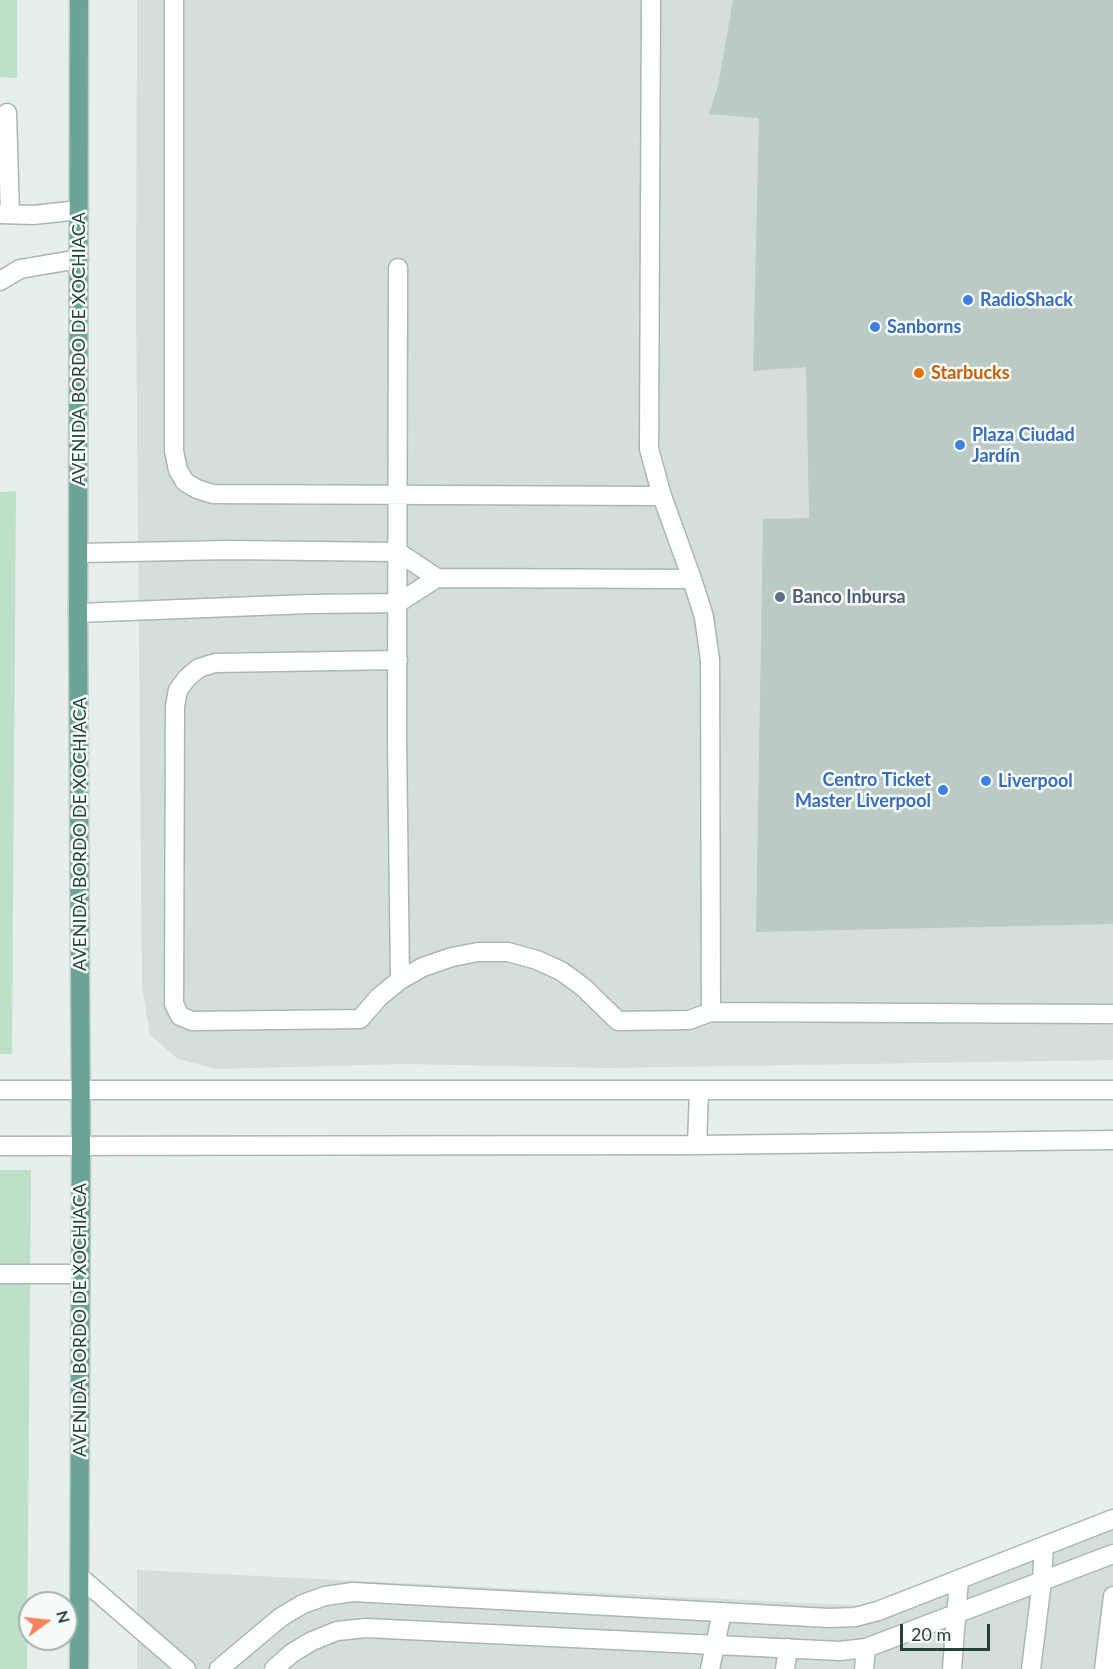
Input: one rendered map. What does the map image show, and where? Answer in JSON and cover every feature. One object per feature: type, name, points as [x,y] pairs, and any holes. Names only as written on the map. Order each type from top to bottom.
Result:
[{"type":"main road","name":"AVENIDA BORDO DE XOCHIACA","points":[[79,0],[78,613],[81,1146],[79,1669]]},
{"type":"street","points":[[174,0],[174,451],[178,470],[185,482],[213,494],[662,496]]},
{"type":"street","points":[[651,0],[649,449],[662,496],[704,617],[711,684],[711,1012]]},
{"type":"street","points":[[7,113],[5,214],[33,215],[79,210]]},
{"type":"street","points":[[0,281],[21,269],[79,259]]},
{"type":"street","points":[[398,268],[400,980]]},
{"type":"street","points":[[79,553],[230,550],[398,552],[437,578]]},
{"type":"street","points":[[78,613],[398,603],[437,578],[692,579]]},
{"type":"street","points":[[398,660],[215,663],[200,668],[187,678],[178,690],[175,706],[174,1004],[180,1016],[192,1021],[360,1019],[400,980],[423,967],[452,957],[478,952],[508,952],[537,960],[561,971],[583,987],[618,1021],[689,1020],[711,1012],[1113,1014]]},
{"type":"street","points":[[0,1090],[1113,1090]]},
{"type":"street","points":[[697,1145],[699,1091]]},
{"type":"street","points":[[0,1146],[697,1145],[1113,1140]]},
{"type":"street","points":[[0,1274],[80,1274]]},
{"type":"street","points":[[219,1669],[280,1617],[314,1600],[353,1592],[829,1618],[855,1617],[878,1611],[1113,1519]]},
{"type":"street","points":[[1031,1669],[1044,1546]]},
{"type":"street","points":[[274,1669],[292,1653],[312,1641],[337,1631],[366,1628],[840,1651],[866,1648],[1113,1554]]},
{"type":"street","points":[[80,1577],[186,1669]]},
{"type":"street","points":[[951,1669],[958,1613],[959,1579]]},
{"type":"street","points":[[1104,1669],[1113,1596]]},
{"type":"street","points":[[710,1669],[722,1612]]},
{"type":"street","points":[[785,1669],[788,1648]]},
{"type":"street","points":[[864,1669],[866,1648]]},
{"type":"shaded area","points":[[137,0],[1113,0],[1113,1060],[608,1068],[405,1064],[217,1069],[178,1059],[150,1035],[142,987],[136,306]]},
{"type":"shaded area","points":[[1113,1512],[1113,1669],[137,1669],[137,1570],[867,1606]]},
{"type":"green space","points":[[0,0],[17,0],[17,78],[0,77]]},
{"type":"green space","points":[[16,491],[12,1054],[0,1054],[0,492]]},
{"type":"green space","points":[[0,1170],[31,1170],[28,1591],[18,1591],[18,1651],[27,1651],[27,1669],[0,1669]]},
{"type":"building","name":"Plaza Ciudad Jardín","points":[[733,0],[1113,0],[1113,924],[756,932],[763,519],[809,518],[806,367],[753,371],[759,118],[709,114],[718,86]]},
{"type":"place","name":"RadioShack","points":[[968,300]]},
{"type":"place","name":"Sanborns","points":[[875,327]]},
{"type":"place","name":"Starbucks","points":[[919,373]]},
{"type":"place","name":"Plaza Ciudad Jardín","points":[[960,445]]},
{"type":"place","name":"Banco Inbursa","points":[[780,597]]},
{"type":"place","name":"Liverpool","points":[[986,781]]},
{"type":"place","name":"Centro Ticket Master Liverpool","points":[[943,790]]}]
